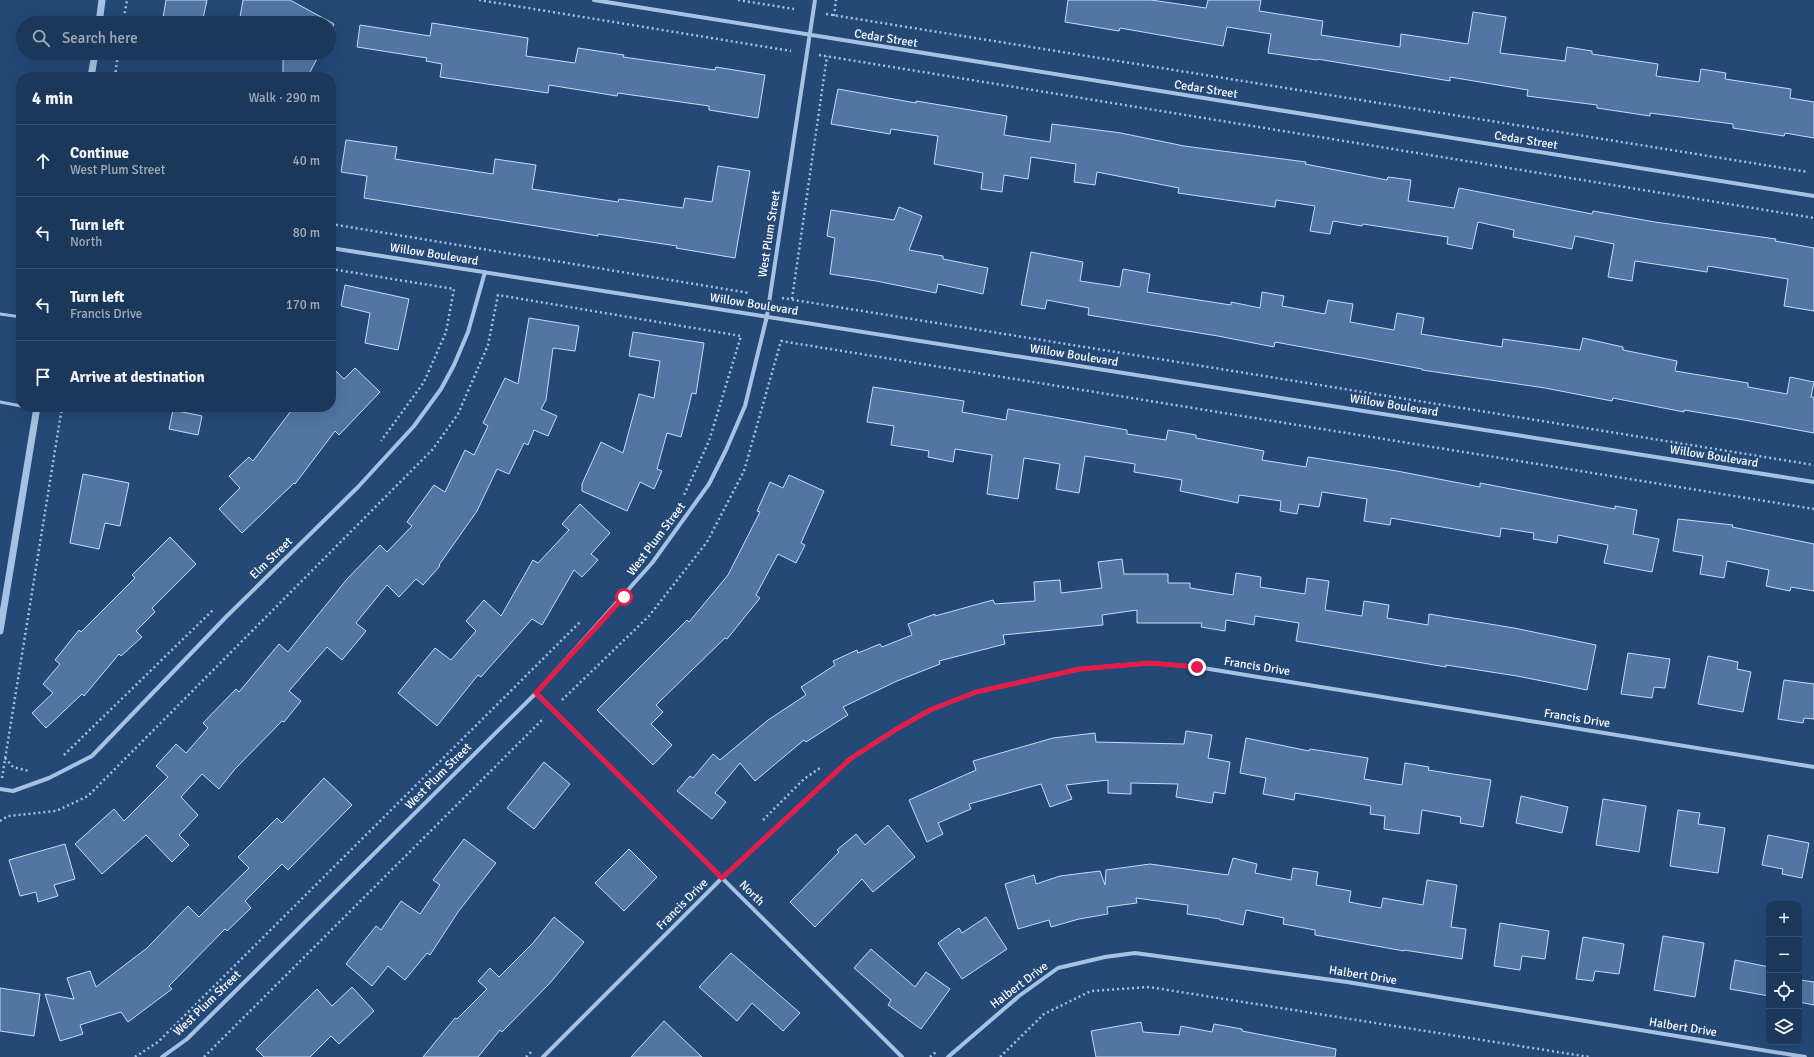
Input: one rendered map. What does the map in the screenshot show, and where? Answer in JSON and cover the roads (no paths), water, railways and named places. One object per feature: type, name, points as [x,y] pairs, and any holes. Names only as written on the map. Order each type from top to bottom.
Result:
[{"type":"street","points":[[100,16],[102,0]]},
{"type":"street","name":"Cedar Street","points":[[594,0],[810,36],[1814,196]]},
{"type":"street","name":"West Plum Street","points":[[162,1057],[187,1038],[536,693],[652,564],[709,484],[745,406],[766,316],[815,0]]},
{"type":"street","points":[[92,72],[94,60]]},
{"type":"street","name":"Willow Boulevard","points":[[336,249],[1814,482]]},
{"type":"street","name":"Elm Street","points":[[0,790],[13,791],[49,778],[92,756],[226,617],[358,487],[414,426],[440,389],[454,365],[468,332],[485,272]]},
{"type":"street","points":[[0,631],[36,412]]},
{"type":"street","name":"Francis Drive","points":[[543,1057],[722,878],[850,759],[895,730],[930,710],[976,692],[1080,669],[1150,663],[1197,667],[1814,767]]},
{"type":"street","name":"North","points":[[536,693],[902,1057]]},
{"type":"street","name":"Halbert Drive","points":[[948,1057],[1020,996],[1058,968],[1105,957],[1135,953],[1347,982],[1804,1057]]},
{"type":"lane","points":[[0,314],[16,316]]},
{"type":"lane","points":[[0,402],[16,405]]}]
